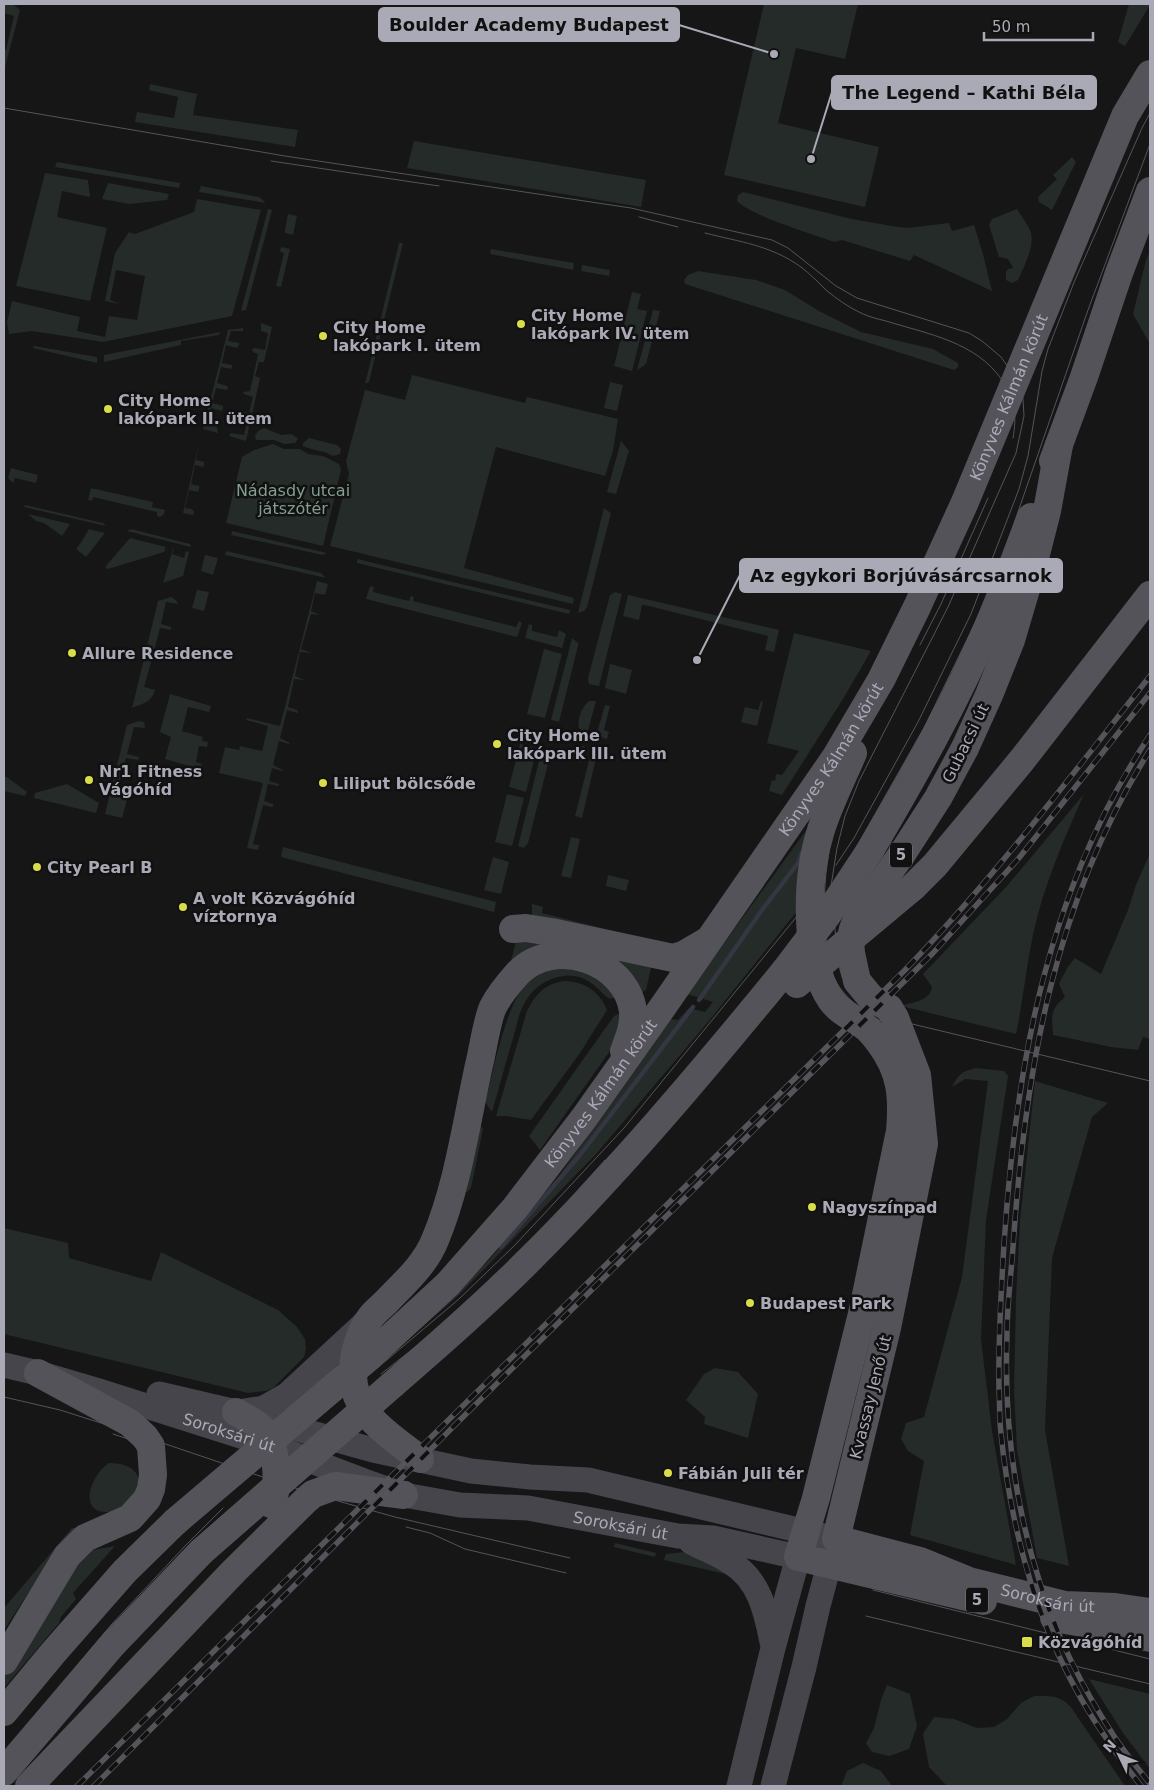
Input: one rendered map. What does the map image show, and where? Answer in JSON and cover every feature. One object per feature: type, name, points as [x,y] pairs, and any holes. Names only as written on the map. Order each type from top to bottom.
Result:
[{"type":"main road","name":"Könyves Kálmán körút","points":[[4,1712],[53,1652],[125,1571],[176,1522],[368,1356],[448,1284],[515,1208],[547,1167],[614,1076],[710,939],[835,758],[881,680],[918,607],[964,502],[1126,116],[1150,74]]},
{"type":"main road","points":[[790,978],[909,785],[967,672],[989,623],[1059,445],[1084,378],[1118,273],[1150,191]]},
{"type":"main road","name":"Gubacsi út","points":[[889,1008],[871,998],[857,981],[850,942],[853,929],[858,916],[902,854],[938,798],[965,748],[989,695],[1011,640],[1034,562],[1048,512],[1059,445]]},
{"type":"main road","points":[[4,1772],[113,1644],[201,1552],[392,1385],[526,1263],[582,1205],[713,1058],[790,978],[913,887],[941,858],[1003,783],[1150,595]]},
{"type":"main road","name":"Kvassay Jenő út","points":[[739,1786],[773,1648],[816,1498],[862,1314],[900,1131],[902,1103],[895,1066],[869,1030],[842,1013],[831,999],[817,970],[810,934],[810,904],[814,860],[820,831],[859,740],[881,680]]},
{"type":"main road","points":[[516,917],[526,928],[673,958],[683,955],[710,939]]},
{"type":"main road","points":[[236,1412],[264,1408],[287,1395],[369,1318],[424,1261],[435,1241],[451,1196],[493,1008],[518,973],[530,964],[542,959],[570,955],[586,959],[608,970],[618,979],[629,997],[633,1012],[633,1027],[614,1076]]},
{"type":"main road","name":"Kvassay Jenő út","points":[[773,1786],[887,1328],[924,1144],[918,1075],[900,1028],[889,1008]]},
{"type":"main road","points":[[888,1185],[897,1169],[906,1165],[911,1167],[914,1172],[914,1193]]},
{"type":"main road","points":[[369,1318],[355,1350],[352,1371],[353,1386],[357,1399],[364,1412],[374,1423],[420,1459]]},
{"type":"main road","name":"Soroksári út","points":[[4,1365],[99,1391],[272,1446],[364,1482],[404,1495],[435,1502],[528,1508],[678,1536],[802,1544]]},
{"type":"main road","points":[[4,1661],[67,1556],[85,1538],[130,1518],[147,1499],[154,1475],[151,1446],[145,1437],[130,1424],[38,1373]]},
{"type":"main road","name":"Soroksári út","points":[[99,1391],[160,1394],[236,1412],[373,1450],[471,1471],[588,1480],[1071,1622],[1100,1626],[1150,1638]]},
{"type":"main road","points":[[234,1571],[273,1500],[277,1471],[272,1446],[262,1428],[236,1412]]},
{"type":"main road","points":[[29,1786],[283,1520],[313,1494],[335,1486],[404,1495]]},
{"type":"main road","points":[[678,1536],[731,1562],[753,1583],[767,1618],[773,1648]]},
{"type":"main road","name":"Soroksári út","points":[[833,1551],[920,1561],[969,1580],[1064,1605],[1116,1607],[1150,1612]]},
{"type":"green space","points":[[4,4],[13,4],[20,10],[4,71],[4,50],[6,50],[14,16],[4,13]]},
{"type":"green space","points":[[764,4],[858,4],[845,59],[796,48],[778,123],[879,147],[865,207],[724,175]]},
{"type":"green space","points":[[1129,4],[1150,5],[1125,46],[1118,42]]},
{"type":"green space","points":[[150,84],[197,94],[193,115],[298,130],[295,147],[135,122],[137,112],[174,118],[178,97],[149,90]]},
{"type":"green space","points":[[414,141],[646,180],[641,207],[407,168]]},
{"type":"green space","points":[[1072,157],[1076,162],[1052,210],[1039,202],[1038,197],[1057,179],[1053,175]]},
{"type":"green space","points":[[57,162],[180,183],[179,188],[55,167]]},
{"type":"green space","points":[[45,173],[88,180],[90,197],[62,191],[57,217],[107,228],[90,301],[16,286]]},
{"type":"green space","points":[[108,183],[169,194],[167,200],[129,204],[102,199]]},
{"type":"green space","points":[[201,186],[259,197],[266,203],[199,192]]},
{"type":"green space","points":[[743,192],[852,219],[892,226],[907,228],[949,223],[952,231],[974,225],[992,291],[914,255],[910,261],[842,240],[834,242],[769,219],[737,201],[738,195]]},
{"type":"green space","points":[[197,199],[261,210],[232,316],[103,342],[32,331],[9,334],[7,322],[12,301],[80,317],[77,331],[105,337],[109,316],[137,320],[145,276],[116,270],[110,300],[120,304],[105,301],[115,253],[129,232],[135,234],[194,212]]},
{"type":"green space","points":[[268,209],[272,210],[246,310],[241,311]]},
{"type":"green space","points":[[1017,209],[1030,230],[1032,242],[1018,280],[1012,283],[1006,280],[1006,272],[1008,269],[1013,268],[1008,259],[999,257],[989,225],[992,219]]},
{"type":"green space","points":[[288,214],[297,216],[293,235],[285,233]]},
{"type":"green space","points":[[399,243],[403,243],[369,382],[365,384]]},
{"type":"green space","points":[[282,247],[290,249],[281,287],[276,286],[284,253],[280,249]]},
{"type":"green space","points":[[491,249],[574,263],[573,270],[490,254]]},
{"type":"green space","points":[[1150,251],[1150,344],[1133,314],[1146,260]]},
{"type":"green space","points":[[582,265],[610,270],[609,276],[581,271]]},
{"type":"green space","points":[[698,271],[756,280],[785,290],[819,311],[861,332],[933,349],[958,363],[958,367],[954,370],[685,284],[684,280],[688,275]]},
{"type":"green space","points":[[632,292],[641,294],[637,309],[647,311],[632,371],[614,366]]},
{"type":"green space","points":[[653,310],[660,311],[646,364],[637,370]]},
{"type":"green space","points":[[261,323],[272,327],[264,362],[259,362],[255,376],[260,378],[246,441],[229,436],[231,433],[244,435],[248,418],[237,415],[236,412],[249,413],[253,397],[243,392],[250,391],[258,354],[253,352],[252,349],[265,350],[268,333],[261,331]]},
{"type":"green space","points":[[243,328],[243,331],[231,331],[228,341],[239,343],[239,345],[237,348],[226,345],[222,363],[232,365],[232,367],[231,369],[221,367],[217,383],[228,388],[227,390],[216,388],[212,403],[223,406],[221,411],[211,408],[208,423],[217,427],[218,433],[203,429],[228,330]]},
{"type":"green space","points":[[220,332],[219,335],[181,341],[181,345],[104,362],[104,355]]},
{"type":"green space","points":[[34,346],[97,357],[97,363],[33,348]]},
{"type":"green space","points":[[412,375],[525,403],[527,397],[618,419],[613,451],[605,476],[496,447],[464,568],[574,598],[573,604],[330,546],[349,474],[346,461],[365,390],[405,400]]},
{"type":"green space","points":[[610,382],[623,385],[617,411],[604,408]]},
{"type":"green space","points":[[264,428],[281,435],[292,434],[298,439],[295,443],[284,444],[274,440],[256,440],[255,436],[258,431]]},
{"type":"green space","points":[[309,438],[337,445],[341,449],[340,454],[333,456],[303,446],[303,443]]},
{"type":"green space","points":[[621,441],[629,451],[616,494],[607,492]]},
{"type":"green space","points":[[199,443],[196,460],[204,462],[204,465],[203,467],[195,465],[191,484],[199,486],[199,489],[198,492],[189,490],[185,508],[192,509],[193,515],[183,513]]},
{"type":"green space","name":"Nádasdy utcai játszótér","points":[[273,444],[284,449],[300,449],[308,454],[323,456],[339,464],[341,470],[323,546],[226,523],[242,457],[254,450]]},
{"type":"green space","points":[[11,468],[38,475],[36,483],[15,478],[13,483],[8,478]]},
{"type":"green space","points":[[91,488],[153,502],[152,507],[165,510],[164,514],[160,517],[157,516],[157,512],[93,497],[92,501],[88,500]]},
{"type":"green space","points":[[25,505],[103,523],[106,526],[24,507]]},
{"type":"green space","points":[[604,508],[611,513],[587,607],[584,611],[578,613]]},
{"type":"green space","points":[[28,514],[70,524],[62,536],[44,523],[36,521]]},
{"type":"green space","points":[[89,529],[105,533],[86,557],[76,549]]},
{"type":"green space","points":[[131,529],[190,544],[191,547],[127,531]]},
{"type":"green space","points":[[232,531],[327,553],[323,555],[231,535]]},
{"type":"green space","points":[[130,538],[166,547],[164,552],[108,569],[105,567]]},
{"type":"green space","points":[[173,548],[172,554],[184,558],[186,551],[189,552],[183,576],[163,583]]},
{"type":"green space","points":[[226,551],[321,573],[326,578],[225,555]]},
{"type":"green space","points":[[205,555],[218,558],[213,575],[201,571]]},
{"type":"green space","points":[[357,559],[570,610],[569,614],[357,563]]},
{"type":"green space","points":[[317,581],[328,584],[325,595],[315,593],[311,611],[320,615],[311,614],[301,649],[312,653],[300,652],[295,676],[305,680],[294,679],[288,707],[298,712],[287,710],[280,738],[290,743],[279,741],[273,765],[283,770],[272,768],[269,781],[279,785],[268,784],[264,801],[273,804],[273,806],[263,805],[253,844],[259,845],[258,850],[247,848],[263,783],[219,773],[225,747],[239,750],[240,746],[262,751],[268,726],[246,720],[247,718],[280,726]]},
{"type":"green space","points":[[370,586],[374,587],[373,592],[409,601],[411,596],[414,597],[413,601],[516,627],[519,621],[522,623],[517,637],[366,599]]},
{"type":"green space","points":[[197,590],[209,592],[204,611],[192,608]]},
{"type":"green space","points":[[615,592],[622,594],[599,686],[589,684],[588,678],[610,595]]},
{"type":"green space","points":[[628,595],[779,630],[774,652],[765,650],[768,636],[645,605],[642,605],[639,620],[623,616]]},
{"type":"green space","points":[[171,597],[178,604],[166,602],[161,624],[171,627],[171,630],[160,628],[153,655],[163,658],[162,661],[152,659],[144,687],[155,690],[154,694],[143,704],[132,708],[158,601]]},
{"type":"green space","points":[[529,624],[532,625],[532,631],[557,637],[559,630],[566,634],[562,648],[525,638]]},
{"type":"green space","points":[[794,633],[871,651],[782,795],[769,791],[772,780],[775,781],[776,774],[782,775],[799,751],[767,743]]},
{"type":"green space","points":[[572,638],[578,643],[578,646],[559,722],[551,720]]},
{"type":"green space","points":[[544,649],[562,654],[545,718],[527,714]]},
{"type":"green space","points":[[610,664],[632,670],[626,694],[605,688]]},
{"type":"green space","points":[[170,694],[211,706],[209,712],[188,707],[182,731],[203,737],[202,741],[208,742],[207,747],[199,746],[196,762],[202,764],[200,769],[165,759],[171,737],[160,732]]},
{"type":"green space","points":[[589,701],[596,701],[587,734],[579,728],[579,717],[584,706]]},
{"type":"green space","points":[[761,701],[763,702],[757,726],[741,722],[745,707],[758,710]]},
{"type":"green space","points":[[605,705],[610,706],[604,730],[609,732],[607,739],[596,736]]},
{"type":"green space","points":[[139,721],[144,722],[145,728],[134,727],[127,754],[139,757],[138,760],[126,758],[119,785],[130,789],[122,818],[105,814],[127,725]]},
{"type":"green space","points":[[520,744],[537,748],[526,792],[509,787]]},
{"type":"green space","points":[[582,746],[585,747],[581,762],[568,759],[573,750]]},
{"type":"green space","points":[[542,749],[548,750],[550,756],[528,843],[524,848],[518,846]]},
{"type":"green space","points":[[592,749],[598,750],[582,818],[575,816]]},
{"type":"green space","points":[[4,777],[7,777],[27,792],[25,796],[4,791]]},
{"type":"green space","points":[[67,784],[99,803],[96,813],[34,798],[35,793]]},
{"type":"green space","points":[[507,794],[524,798],[512,846],[495,842]]},
{"type":"green space","points":[[1084,794],[1042,899],[1031,947],[1016,1034],[901,1006],[920,1000],[931,992],[932,987],[923,974],[1007,886]]},
{"type":"green space","points":[[813,821],[806,900],[708,1022],[597,1153],[460,1294],[405,1342],[490,1259],[557,1179],[670,1019],[678,1020],[689,1008],[705,1012],[713,1002],[687,994]]},
{"type":"green space","points":[[571,837],[580,839],[571,878],[561,876]]},
{"type":"green space","points":[[283,847],[496,902],[494,912],[281,857]]},
{"type":"green space","points":[[1150,853],[1150,1039],[1143,1037],[1138,1050],[1111,1047],[1053,1035],[1054,1010],[1065,997],[1059,984],[1067,968],[1075,958],[1101,974]]},
{"type":"green space","points":[[493,857],[509,862],[501,894],[484,890]]},
{"type":"green space","points":[[608,875],[629,880],[626,891],[606,886]]},
{"type":"green space","points":[[532,904],[543,907],[542,913],[657,942],[536,919],[532,915]]},
{"type":"green space","points":[[517,937],[653,959],[646,990],[640,993],[619,964],[510,965]]},
{"type":"green space","points":[[549,967],[588,968],[618,996],[610,999],[589,981],[571,976],[557,977],[537,988],[524,1003],[520,1013],[492,1112],[485,1102],[497,1052],[509,1014],[525,984],[535,974]]},
{"type":"green space","points":[[565,981],[579,983],[590,989],[600,998],[607,1010],[580,1053],[531,1120],[496,1116],[527,1011],[542,990],[552,984]]},
{"type":"green space","points":[[622,1012],[612,1048],[540,1150],[529,1136],[614,1016]]},
{"type":"green space","points":[[976,1068],[1004,1071],[1008,1076],[986,1220],[981,1339],[992,1431],[1016,1565],[910,1535],[924,1461],[908,1451],[901,1439],[906,1423],[924,1417],[962,1277],[988,1081],[965,1079],[952,1087],[961,1074]]},
{"type":"green space","points":[[1035,1081],[1108,1103],[1092,1117],[1052,1258],[1045,1430],[1069,1566],[1037,1558],[1017,1450],[1014,1392],[1016,1297],[1020,1221]]},
{"type":"green space","points":[[477,1121],[483,1129],[471,1188],[467,1192],[463,1192]]},
{"type":"green space","points":[[4,1228],[68,1243],[69,1258],[151,1281],[161,1252],[278,1310],[297,1327],[305,1339],[306,1349],[304,1357],[273,1388],[266,1391],[248,1393],[4,1334]]},
{"type":"green space","points":[[715,1368],[738,1372],[758,1394],[748,1438],[704,1424],[705,1417],[686,1400],[704,1374]]},
{"type":"green space","points":[[109,1463],[121,1464],[131,1468],[140,1480],[141,1487],[119,1513],[103,1512],[95,1509],[91,1504],[90,1491],[92,1485],[100,1472]]},
{"type":"green space","points":[[72,1528],[76,1528],[57,1549],[4,1630],[4,1608]]},
{"type":"green space","points":[[615,1543],[656,1553],[655,1557],[614,1547]]},
{"type":"green space","points":[[115,1546],[73,1593],[76,1599],[61,1617],[59,1623],[4,1688],[4,1673],[76,1567],[93,1550]]},
{"type":"green space","points":[[685,1552],[730,1575],[664,1560],[666,1554]]},
{"type":"green space","points":[[1089,1679],[1150,1694],[1150,1769],[1123,1733]]},
{"type":"green space","points":[[887,1685],[910,1694],[917,1726],[909,1749],[889,1756],[872,1752],[866,1743],[874,1728]]},
{"type":"green space","points":[[1034,1696],[1050,1696],[1066,1702],[1125,1786],[947,1786],[929,1767],[923,1734],[934,1717],[954,1719],[977,1728],[994,1727],[1007,1719],[1021,1703]]},
{"type":"green space","points":[[863,1763],[881,1771],[892,1786],[841,1786],[847,1771]]},
{"type":"waterway","points":[[699,1000],[762,910],[798,863],[802,852]]},
{"type":"waterway","points":[[501,1247],[580,1155],[693,1007]]},
{"type":"tram line","points":[[4,108],[285,156],[631,208],[772,240],[788,248],[836,286],[857,298],[969,333],[1001,357],[1016,378],[1023,399],[1024,416],[1016,453],[948,607],[859,781],[845,816],[837,848],[831,886],[838,962],[842,977],[859,999],[883,1014],[908,1023],[1150,1081]]},
{"type":"tram line","points":[[836,865],[854,838],[918,722],[971,614],[1019,489],[1028,456],[1042,371],[1048,349],[1075,280],[1150,113]]},
{"type":"tram line","points":[[853,853],[925,726],[978,617],[1002,558],[1088,310],[1150,144]]},
{"type":"tram line","points":[[271,161],[439,186]]},
{"type":"tram line","points":[[639,217],[678,227]]},
{"type":"tram line","points":[[705,233],[754,245],[778,254],[801,267],[826,290],[856,311],[870,317],[934,335],[965,348],[979,357],[1002,380],[1010,394],[1015,415],[1013,438]]},
{"type":"tram line","points":[[920,645],[941,604],[988,498]]},
{"type":"tram line","points":[[855,772],[846,791],[833,832],[826,874],[824,917],[829,964],[840,988],[862,1010],[889,1025],[909,1031]]},
{"type":"tram line","points":[[4,1724],[69,1648],[151,1561],[459,1299],[515,1245],[624,1128],[825,882]]},
{"type":"tram line","points":[[578,1190],[605,1160]]},
{"type":"tram line","points":[[381,1374],[423,1341],[458,1309]]},
{"type":"tram line","points":[[4,1397],[60,1410],[313,1494],[395,1517],[570,1558]]},
{"type":"tram line","points":[[113,1434],[158,1449]]},
{"type":"tram line","points":[[4,1752],[111,1625],[223,1508]]},
{"type":"tram line","points":[[406,1527],[430,1533],[465,1549],[566,1573]]},
{"type":"tram line","points":[[873,1590],[1150,1659]]},
{"type":"tram line","points":[[866,1616],[1150,1684]]},
{"type":"railway","points":[[77,1786],[905,970],[1001,863],[1150,676]]},
{"type":"railway","points":[[94,1786],[467,1413],[933,953],[1019,858],[1150,693]]},
{"type":"railway","points":[[1141,1786],[1094,1720],[1069,1677],[1048,1630],[1031,1583],[1016,1528],[1005,1465],[1000,1422],[999,1352],[1003,1262],[1010,1176],[1018,1109],[1029,1043],[1043,979],[1062,915],[1086,853],[1115,793],[1150,735]]},
{"type":"railway","points":[[1150,750],[1117,808],[1090,867],[1068,927],[1050,989],[1036,1052],[1018,1181],[1006,1366],[1009,1429],[1017,1491],[1023,1522],[1040,1583],[1054,1623],[1092,1700],[1118,1742],[1150,1784]]},
{"type":"place","name":"Boulder Academy Budapest","points":[[774,54]]},
{"type":"place","name":"The Legend – Kathi Béla","points":[[811,159]]},
{"type":"place","name":"City Home lakópark IV. ütem","points":[[521,324]]},
{"type":"place","name":"City Home lakópark I. ütem","points":[[323,336]]},
{"type":"place","name":"City Home lakópark II. ütem","points":[[108,409]]},
{"type":"place","name":"Allure Residence","points":[[72,653]]},
{"type":"place","name":"Az egykori Borjúvásárcsarnok","points":[[697,660]]},
{"type":"place","name":"City Home lakópark III. ütem","points":[[497,744]]},
{"type":"place","name":"Nr1 Fitness Vágóhíd","points":[[89,780]]},
{"type":"place","name":"Liliput bölcsőde","points":[[323,783]]},
{"type":"place","name":"City Pearl B","points":[[37,867]]},
{"type":"place","name":"A volt Közvágóhíd víztornya","points":[[183,907]]},
{"type":"place","name":"Nagyszínpad","points":[[812,1207]]},
{"type":"place","name":"Budapest Park","points":[[750,1303]]},
{"type":"place","name":"Fábián Juli tér","points":[[668,1473]]},
{"type":"place","name":"Közvágóhíd","points":[[1027,1642]]}]
